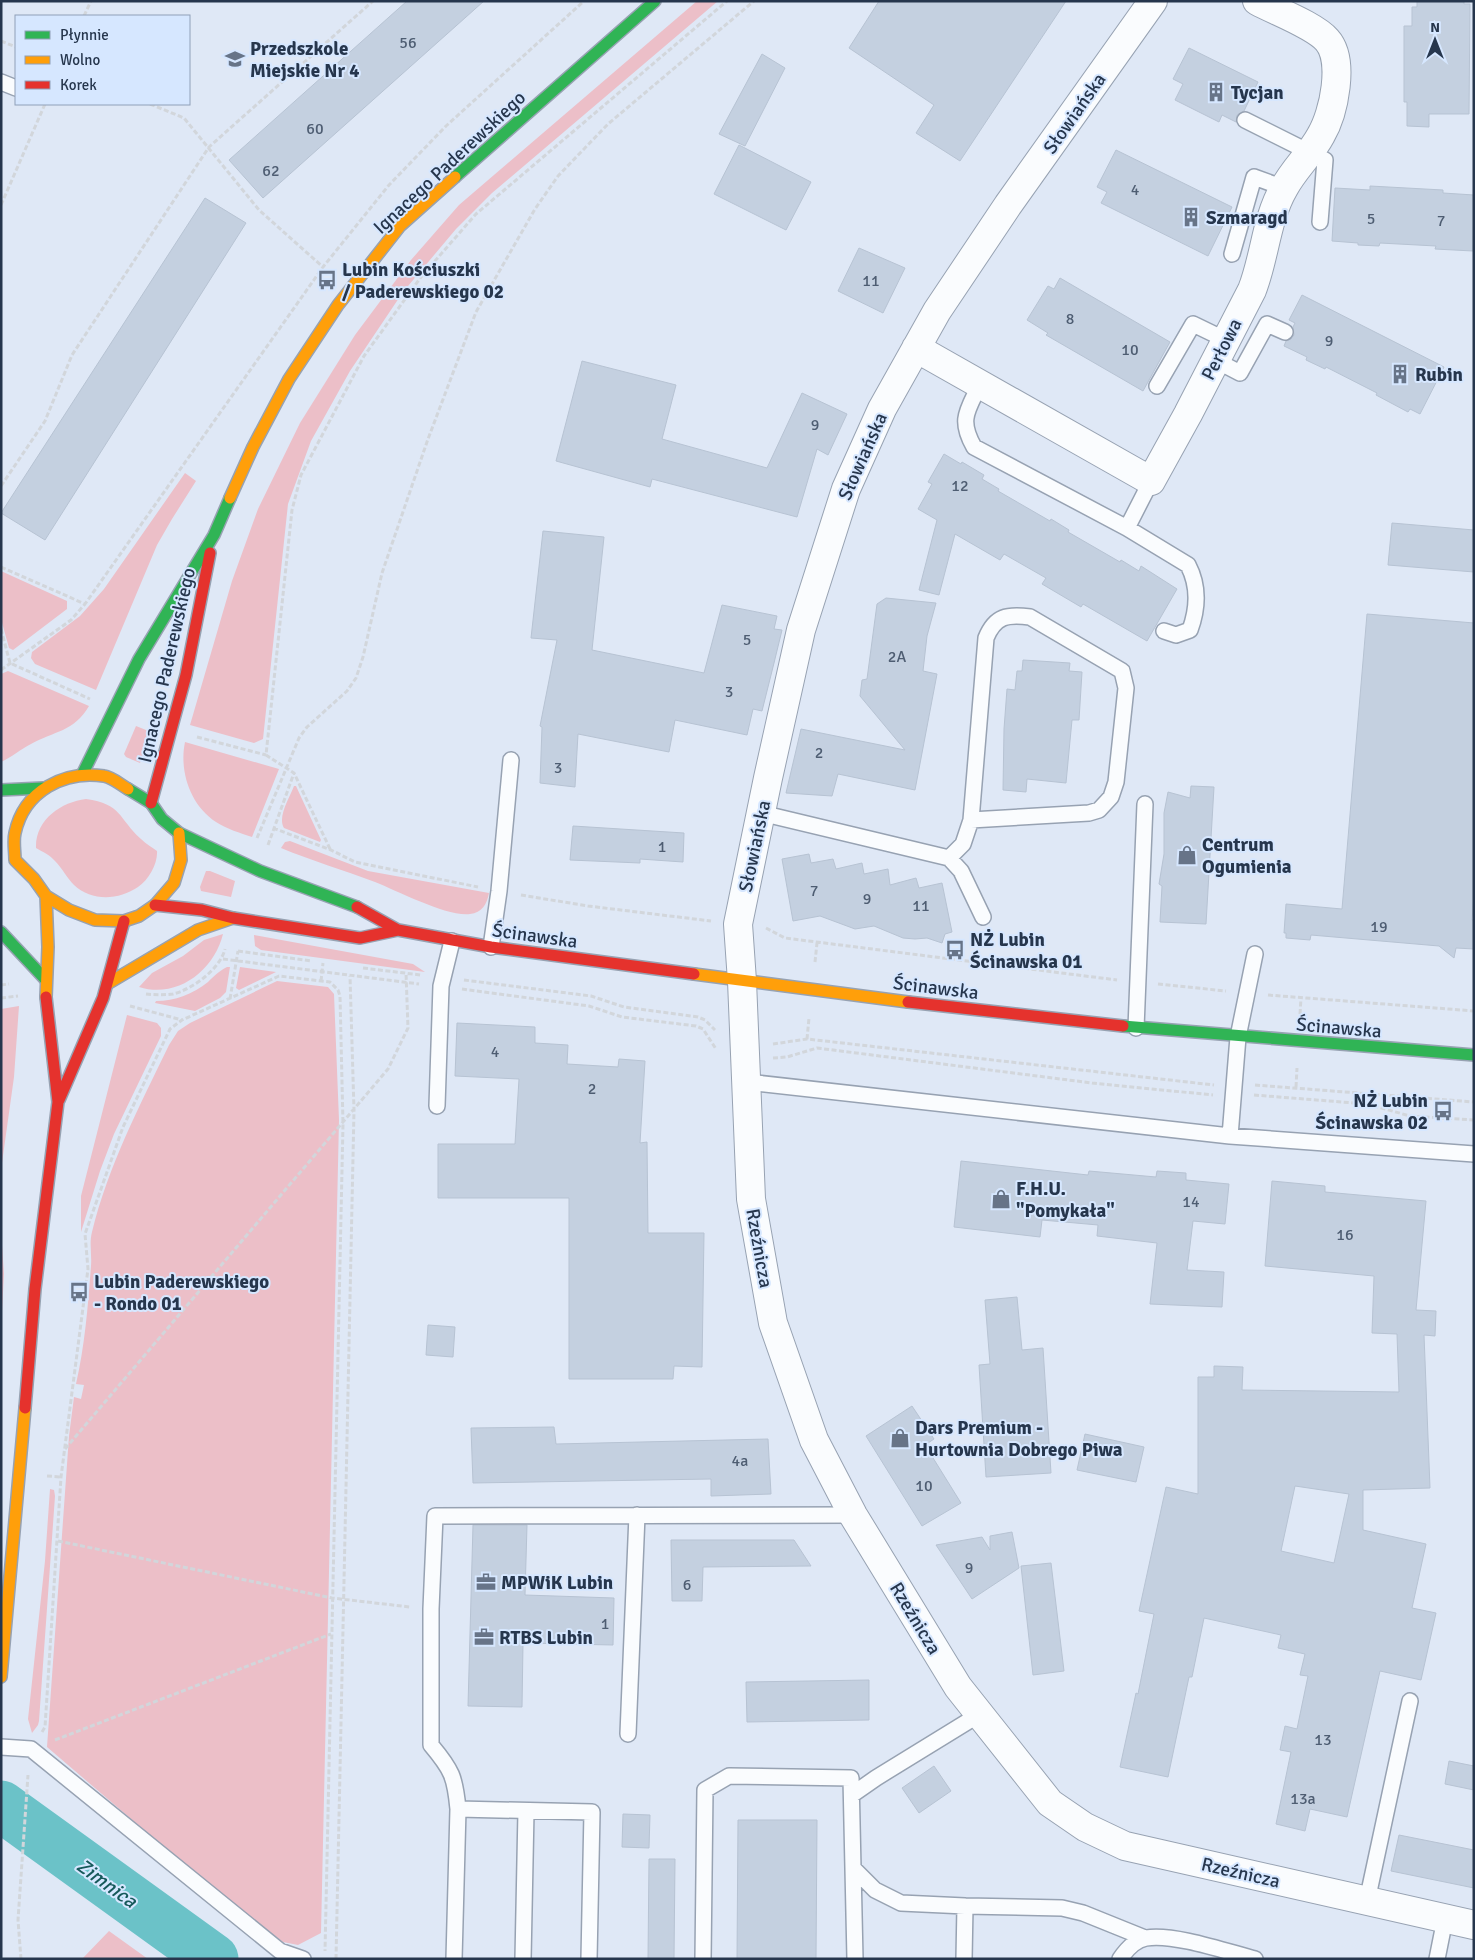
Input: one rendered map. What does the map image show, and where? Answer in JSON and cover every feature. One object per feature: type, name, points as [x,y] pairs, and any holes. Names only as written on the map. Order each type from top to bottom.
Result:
[{"type":"main road","name":"Ignacego Paderewskiego","points":[[82,775],[138,659],[214,535],[252,448],[288,380],[338,305],[394,233],[494,142],[655,1]]},
{"type":"main road","name":"Ignacego Paderewskiego","points":[[151,803],[186,675],[214,535]]},
{"type":"main road","points":[[1,854],[15,860],[34,878],[46,896],[69,910],[95,920],[124,920],[138,916],[155,906],[174,883],[181,860],[179,833],[162,819],[151,803],[106,776],[82,775],[60,779],[43,788],[25,808],[15,833],[15,860]]},
{"type":"main road","points":[[1,790],[43,788]]},
{"type":"main road","name":"Ścinawska","points":[[179,833],[260,870],[362,909],[398,930],[452,941],[742,980],[1136,1028],[1474,1055]]},
{"type":"main road","points":[[1,1677],[35,1289],[58,1102],[45,993],[48,946],[46,896]]},
{"type":"main road","name":"Ścinawska","points":[[155,906],[202,910],[233,918],[360,938],[398,930]]},
{"type":"main road","points":[[107,984],[198,930],[233,918]]},
{"type":"main road","points":[[58,1102],[103,998],[124,920]]},
{"type":"main road","points":[[1,932],[45,979]]},
{"type":"street","name":"Słowiańska","points":[[742,980],[738,924],[761,813],[801,630],[846,488],[882,409],[937,311],[1008,205],[1153,1]]},
{"type":"street","name":"Perłowa","points":[[1151,482],[1258,274],[1273,212],[1284,188],[1322,134],[1330,112],[1337,82],[1335,55],[1328,41],[1319,33],[1257,1]]},
{"type":"street","points":[[916,348],[1151,482]]},
{"type":"street","name":"Rzeźnicza","points":[[742,980],[751,1199],[774,1323],[814,1440],[853,1515],[958,1687],[1050,1804],[1093,1831],[1125,1846],[1474,1925]]},
{"type":"lane","points":[[1,82],[15,88]]},
{"type":"lane","points":[[1245,120],[1326,160],[1320,222]]},
{"type":"lane","points":[[1232,254],[1254,177],[1284,188]]},
{"type":"lane","points":[[1158,386],[1193,324],[1240,373],[1267,324],[1285,332]]},
{"type":"lane","points":[[980,384],[968,409],[965,421],[966,430],[974,446],[1127,528],[1188,565],[1194,575],[1197,590],[1194,620],[1190,630],[1183,634],[1176,635],[1164,631]]},
{"type":"lane","points":[[1127,528],[1151,482]]},
{"type":"lane","points":[[949,858],[963,844],[971,820],[986,638],[991,626],[1004,616],[1018,615],[1030,617],[1122,671],[1126,688],[1116,782],[1111,797],[1099,810],[1089,813],[971,820]]},
{"type":"lane","points":[[491,947],[499,891],[511,760]]},
{"type":"lane","points":[[1136,1028],[1145,804]]},
{"type":"lane","points":[[761,813],[949,858],[961,870],[984,917]]},
{"type":"lane","points":[[437,1106],[442,982],[452,941]]},
{"type":"lane","points":[[1230,1136],[1238,1037],[1256,954]]},
{"type":"lane","points":[[747,1082],[1230,1136],[1474,1154]]},
{"type":"lane","points":[[454,1959],[458,1809],[454,1776],[447,1764],[431,1745],[431,1609],[435,1516],[853,1515]]},
{"type":"lane","points":[[628,1734],[637,1516]]},
{"type":"lane","points":[[1367,1901],[1410,1700]]},
{"type":"lane","points":[[853,1794],[980,1714]]},
{"type":"lane","points":[[1,1747],[31,1749],[280,1951],[303,1959]]},
{"type":"lane","points":[[703,1959],[705,1790],[729,1776],[852,1778],[855,1959]]},
{"type":"lane","points":[[458,1809],[592,1812],[589,1959]]},
{"type":"lane","points":[[523,1959],[526,1810]]},
{"type":"lane","points":[[855,1870],[875,1890],[901,1903],[1062,1908],[1083,1912],[1145,1938],[1178,1939],[1256,1959]]},
{"type":"lane","points":[[964,1959],[965,1906]]},
{"type":"lane","points":[[1437,1959],[1445,1919]]},
{"type":"lane","points":[[1120,1959],[1127,1948],[1145,1938]]},
{"type":"path","points":[[84,15],[91,1]]},
{"type":"path","points":[[1,486],[45,421],[72,355],[209,147],[373,1]]},
{"type":"path","points":[[331,850],[294,773],[286,766],[266,755],[292,510],[301,475],[364,356],[422,277],[476,214],[727,1]]},
{"type":"path","points":[[286,766],[303,733],[347,691],[356,678],[363,657],[382,573],[476,312],[534,209],[558,176],[608,124],[754,1]]},
{"type":"path","points":[[1,40],[15,47]]},
{"type":"path","points":[[1,205],[45,105]]},
{"type":"path","points":[[152,105],[184,118],[259,210],[322,267]]},
{"type":"path","points":[[1,670],[71,620],[85,604]]},
{"type":"path","points":[[1,629],[10,663]]},
{"type":"path","points":[[273,828],[331,850],[355,862],[370,866],[588,906],[769,928],[785,938],[817,943],[1139,982],[1248,993],[1474,1011]]},
{"type":"path","points":[[238,951],[332,964]]},
{"type":"path","points":[[223,959],[406,982],[442,982],[591,996],[624,1007],[698,1017],[711,1025],[721,1036],[778,1059],[817,1048],[1092,1084],[1233,1090],[1296,1087],[1474,1102]]},
{"type":"path","points":[[321,982],[323,963]]},
{"type":"path","points":[[360,968],[406,973],[442,982],[589,1006],[622,1017],[696,1026],[704,1029],[714,1047],[720,1051],[807,1039],[1216,1085],[1255,1095],[1367,1104],[1410,1116],[1474,1120]]},
{"type":"path","points":[[64,1450],[343,1124],[392,1064],[408,1028],[406,973]]},
{"type":"path","points":[[31,1749],[45,1727],[64,1450],[88,1268],[85,1234],[124,1127],[170,1029],[182,1020],[279,976],[330,982],[335,986],[340,996],[343,1124],[325,1959]]},
{"type":"path","points":[[336,1959],[354,1110],[350,976]]},
{"type":"path","points":[[58,1541],[332,1598],[431,1609]]},
{"type":"path","points":[[31,1749],[331,1634]]},
{"type":"path","points":[[20,1959],[18,1920],[27,1787]]},
{"type":"shaded area","points":[[697,1],[718,1],[492,193],[456,229],[403,292],[350,371],[311,441],[288,504],[263,739],[254,743],[190,725],[232,581],[258,509],[300,423],[355,335],[411,260],[459,205]]},
{"type":"shaded area","points":[[185,473],[196,481],[157,545],[96,690],[35,664],[31,658],[32,652],[80,616],[104,589]]},
{"type":"shaded area","points":[[1,571],[67,601],[67,609],[13,650],[9,648],[1,619]]},
{"type":"shaded area","points":[[8,671],[89,706],[83,715],[70,726],[31,744],[1,762],[1,674]]},
{"type":"shaded area","points":[[136,726],[151,732],[140,763],[126,757],[124,754]]},
{"type":"shaded area","points":[[185,742],[279,769],[252,837],[216,822],[199,806],[193,797],[185,776]]},
{"type":"shaded area","points":[[294,786],[296,786],[321,840],[320,842],[284,828],[282,823],[283,813]]},
{"type":"shaded area","points":[[86,799],[107,804],[113,808],[141,839],[157,851],[156,861],[149,876],[138,887],[123,895],[97,897],[81,890],[74,885],[51,857],[36,848],[40,829],[51,814],[68,804]]},
{"type":"shaded area","points":[[290,841],[368,871],[489,893],[488,897],[478,912],[460,914],[449,912],[375,882],[281,848],[285,842]]},
{"type":"shaded area","points":[[206,871],[235,881],[231,897],[201,891],[200,887]]},
{"type":"shaded area","points":[[223,934],[211,960],[192,979],[167,989],[153,990],[139,987],[152,973],[183,956],[204,940]]},
{"type":"shaded area","points":[[254,935],[413,964],[425,972],[261,950],[255,946]]},
{"type":"shaded area","points":[[227,967],[230,967],[226,992],[220,998],[195,1011],[155,1003],[156,1001],[170,1000],[190,993]]},
{"type":"shaded area","points":[[240,967],[276,972],[239,990],[236,988]]},
{"type":"shaded area","points":[[277,981],[328,987],[334,994],[339,1120],[321,1933],[298,1945],[283,1942],[214,1890],[47,1747],[69,1436],[74,1397],[81,1399],[84,1385],[76,1384],[82,1355],[87,1310],[91,1266],[91,1236],[99,1207],[126,1136],[169,1045],[178,1031],[190,1023]]},
{"type":"shaded area","points":[[19,1006],[14,1077],[1,1170],[1,1009]]},
{"type":"shaded area","points":[[127,1015],[157,1023],[161,1028],[161,1036],[114,1134],[81,1232],[81,1196]]},
{"type":"shaded area","points":[[1,1231],[4,1274],[1,1329]]},
{"type":"shaded area","points":[[50,1489],[54,1490],[55,1496],[39,1721],[32,1733],[28,1719],[45,1561]]},
{"type":"shaded area","points":[[109,1931],[148,1959],[82,1959]]},
{"type":"building","points":[[407,1],[484,1],[263,198],[229,160]]},
{"type":"building","points":[[879,1],[1066,1],[960,161],[916,133],[934,105],[849,48]]},
{"type":"building","points":[[1417,1],[1464,1],[1464,4],[1470,4],[1469,114],[1429,114],[1429,127],[1407,126],[1407,102],[1404,102],[1404,26],[1412,26],[1412,7],[1417,7]]},
{"type":"building","name":"Tycjan","points":[[1189,48],[1258,82],[1244,111],[1237,115],[1236,122],[1222,115],[1219,122],[1175,100],[1183,84],[1173,79]]},
{"type":"building","points":[[762,54],[785,68],[745,146],[719,134]]},
{"type":"building","points":[[739,145],[811,182],[786,230],[714,194]]},
{"type":"building","points":[[1116,150],[1232,207],[1208,256],[1101,203],[1107,192],[1097,187]]},
{"type":"building","points":[[1370,186],[1443,190],[1443,193],[1474,195],[1473,251],[1435,249],[1436,246],[1380,243],[1379,246],[1358,245],[1358,243],[1332,241],[1335,188],[1370,190]]},
{"type":"building","points":[[205,198],[246,223],[45,540],[1,513]]},
{"type":"building","points":[[859,248],[905,268],[883,313],[838,291]]},
{"type":"building","points":[[1060,278],[1170,342],[1143,391],[1046,335],[1048,333],[1027,320],[1048,286],[1054,289]]},
{"type":"building","points":[[1302,295],[1444,367],[1420,414],[1410,409],[1408,412],[1376,395],[1377,393],[1326,367],[1325,369],[1306,360],[1307,357],[1284,346],[1286,341],[1294,335],[1293,327],[1295,323],[1289,320]]},
{"type":"building","points":[[582,361],[676,385],[662,439],[767,468],[802,393],[847,414],[828,455],[817,449],[797,517],[652,479],[650,487],[556,461]]},
{"type":"building","points":[[944,454],[984,475],[982,479],[999,489],[998,491],[1050,521],[1051,519],[1069,530],[1068,532],[1139,571],[1141,566],[1177,589],[1147,641],[1083,604],[1081,607],[1042,584],[1046,578],[1004,554],[1000,560],[955,534],[939,595],[919,590],[937,520],[918,509],[932,484],[928,482]]},
{"type":"building","points":[[1392,523],[1474,530],[1474,572],[1388,565]]},
{"type":"building","points":[[543,531],[604,537],[592,650],[704,673],[722,605],[777,616],[774,629],[782,630],[762,711],[753,709],[747,735],[675,720],[669,752],[578,734],[575,787],[540,783],[542,727],[540,726],[557,640],[531,638]]},
{"type":"building","points":[[886,598],[936,603],[927,636],[923,671],[937,674],[915,790],[838,774],[832,796],[786,793],[801,729],[905,750],[860,696],[862,680],[867,679],[877,604]]},
{"type":"building","points":[[1367,614],[1474,623],[1474,895],[1472,920],[1474,920],[1474,949],[1456,948],[1454,958],[1439,946],[1311,935],[1310,940],[1286,938],[1286,933],[1284,933],[1286,904],[1342,909]]},
{"type":"building","points":[[1023,660],[1070,663],[1069,671],[1082,672],[1079,720],[1072,720],[1066,783],[1027,779],[1026,792],[1003,790],[1007,689],[1015,690],[1017,671],[1022,671]]},
{"type":"building","name":"Centrum Ogumienia","points":[[1191,786],[1214,787],[1206,924],[1160,922],[1162,886],[1159,884],[1164,854],[1164,813],[1168,792],[1190,798]]},
{"type":"building","points":[[573,826],[684,833],[683,862],[640,859],[640,863],[570,860]]},
{"type":"building","points":[[809,854],[811,863],[833,859],[836,869],[862,863],[864,874],[888,869],[890,885],[916,878],[919,888],[942,883],[952,932],[945,934],[942,943],[927,938],[903,938],[874,926],[855,929],[820,916],[793,921],[782,859]]},
{"type":"building","points":[[457,1023],[535,1027],[535,1043],[568,1045],[567,1064],[618,1067],[619,1059],[645,1061],[640,1143],[647,1142],[648,1233],[704,1233],[702,1367],[674,1366],[673,1379],[569,1379],[569,1198],[438,1198],[438,1144],[515,1144],[519,1079],[455,1076]]},
{"type":"building","points":[[961,1161],[1088,1175],[1089,1171],[1156,1177],[1157,1171],[1186,1173],[1186,1180],[1229,1184],[1225,1224],[1193,1221],[1187,1270],[1224,1272],[1222,1307],[1150,1304],[1157,1243],[1097,1236],[1098,1225],[1042,1220],[1040,1237],[954,1227]]},
{"type":"building","points":[[1272,1181],[1325,1186],[1325,1192],[1426,1201],[1416,1310],[1436,1311],[1435,1336],[1424,1335],[1430,1488],[1363,1490],[1363,1530],[1426,1544],[1412,1608],[1436,1613],[1421,1680],[1380,1671],[1347,1817],[1310,1809],[1305,1831],[1276,1824],[1291,1752],[1280,1750],[1285,1726],[1297,1729],[1308,1676],[1300,1675],[1305,1654],[1278,1648],[1281,1635],[1204,1618],[1192,1677],[1189,1677],[1168,1777],[1120,1767],[1136,1693],[1138,1694],[1154,1614],[1139,1611],[1166,1487],[1198,1494],[1198,1377],[1214,1377],[1214,1366],[1243,1367],[1242,1390],[1399,1392],[1397,1334],[1372,1333],[1374,1276],[1265,1266]],"holes":[[[1295,1486],[1349,1494],[1334,1563],[1281,1551]]]},
{"type":"building","points":[[1017,1297],[1022,1350],[1043,1348],[1051,1473],[986,1477],[979,1365],[990,1364],[985,1300]]},
{"type":"building","points":[[428,1325],[455,1327],[453,1357],[426,1355]]},
{"type":"building","points":[[912,1406],[934,1439],[925,1445],[961,1503],[922,1526],[866,1436]]},
{"type":"building","points":[[554,1427],[556,1444],[768,1439],[771,1494],[711,1496],[711,1479],[473,1483],[471,1428]]},
{"type":"building","points":[[1085,1434],[1144,1447],[1136,1482],[1077,1470]]},
{"type":"building","points":[[473,1525],[527,1525],[525,1595],[614,1598],[613,1645],[523,1643],[522,1707],[468,1706]]},
{"type":"building","points":[[1012,1532],[1019,1568],[972,1599],[936,1545],[982,1537],[990,1550],[990,1536]]},
{"type":"building","points":[[671,1540],[794,1540],[811,1566],[703,1567],[702,1601],[672,1601]]},
{"type":"building","points":[[1051,1563],[1064,1671],[1033,1675],[1021,1566]]},
{"type":"building","points":[[869,1680],[869,1720],[747,1722],[746,1682]]},
{"type":"building","points":[[1449,1761],[1474,1766],[1474,1790],[1445,1784]]},
{"type":"building","points":[[934,1766],[951,1791],[919,1813],[902,1788]]},
{"type":"building","points":[[623,1814],[650,1815],[649,1848],[622,1847]]},
{"type":"building","points":[[738,1820],[817,1820],[816,1959],[737,1959]]},
{"type":"building","points":[[1399,1835],[1474,1850],[1474,1888],[1391,1871]]},
{"type":"building","points":[[649,1859],[675,1859],[674,1959],[648,1959]]},
{"type":"waterway","name":"Zimnica","points":[[1,1806],[213,1959]]},
{"type":"traffic: fast","points":[[455,177],[655,1]]},
{"type":"traffic: fast","points":[[82,775],[139,659],[214,535],[230,498]]},
{"type":"traffic: fast","points":[[1,790],[43,788]]},
{"type":"traffic: fast","points":[[128,789],[151,803],[162,819],[179,833],[260,871],[357,907]]},
{"type":"traffic: fast","points":[[1,932],[45,979]]},
{"type":"traffic: fast","points":[[1123,1026],[1474,1055]]},
{"type":"traffic: slow","points":[[230,498],[253,447],[289,379],[338,305],[400,226],[455,177]]},
{"type":"traffic: slow","points":[[128,789],[113,779],[104,776],[74,776],[48,786],[27,806],[20,818],[15,833],[15,860],[34,879],[46,896],[69,910],[95,920],[124,921],[139,916],[155,905],[174,883],[181,860],[179,833]]},
{"type":"traffic: slow","points":[[46,896],[48,947],[46,997]]},
{"type":"traffic: slow","points":[[107,984],[198,930],[233,918]]},
{"type":"traffic: slow","points":[[694,974],[908,1002]]},
{"type":"traffic: slow","points":[[1,1677],[25,1408]]},
{"type":"traffic: jam","points":[[151,803],[186,675],[210,553]]},
{"type":"traffic: jam","points":[[155,905],[202,910],[233,918],[360,938],[398,930]]},
{"type":"traffic: jam","points":[[357,907],[398,930],[491,947],[694,974]]},
{"type":"traffic: jam","points":[[59,1100],[103,998],[124,921]]},
{"type":"traffic: jam","points":[[25,1408],[35,1289],[58,1102],[46,997]]},
{"type":"traffic: jam","points":[[908,1002],[1123,1026]]},
{"type":"place","name":"Przedszkole Miejskie Nr 4","points":[[235,59]]},
{"type":"place","name":"Tycjan","points":[[1216,92]]},
{"type":"place","name":"Szmaragd","points":[[1191,217]]},
{"type":"place","name":"Lubin Kościuszki / Paderewskiego 02","points":[[327,280]]},
{"type":"place","name":"Rubin","points":[[1400,374]]},
{"type":"place","name":"Centrum Ogumienia","points":[[1187,855]]},
{"type":"place","name":"NŻ Lubin Ścinawska 01","points":[[955,950]]},
{"type":"place","name":"NŻ Lubin Ścinawska 02","points":[[1443,1111]]},
{"type":"place","name":"F.H.U. \"Pomykała\"","points":[[1001,1199]]},
{"type":"place","name":"Lubin Paderewskiego - Rondo 01","points":[[79,1292]]},
{"type":"place","name":"Dars Premium - Hurtownia Dobrego Piwa","points":[[900,1438]]},
{"type":"place","name":"MPWiK Lubin","points":[[486,1582]]},
{"type":"place","name":"RTBS Lubin","points":[[484,1637]]}]
